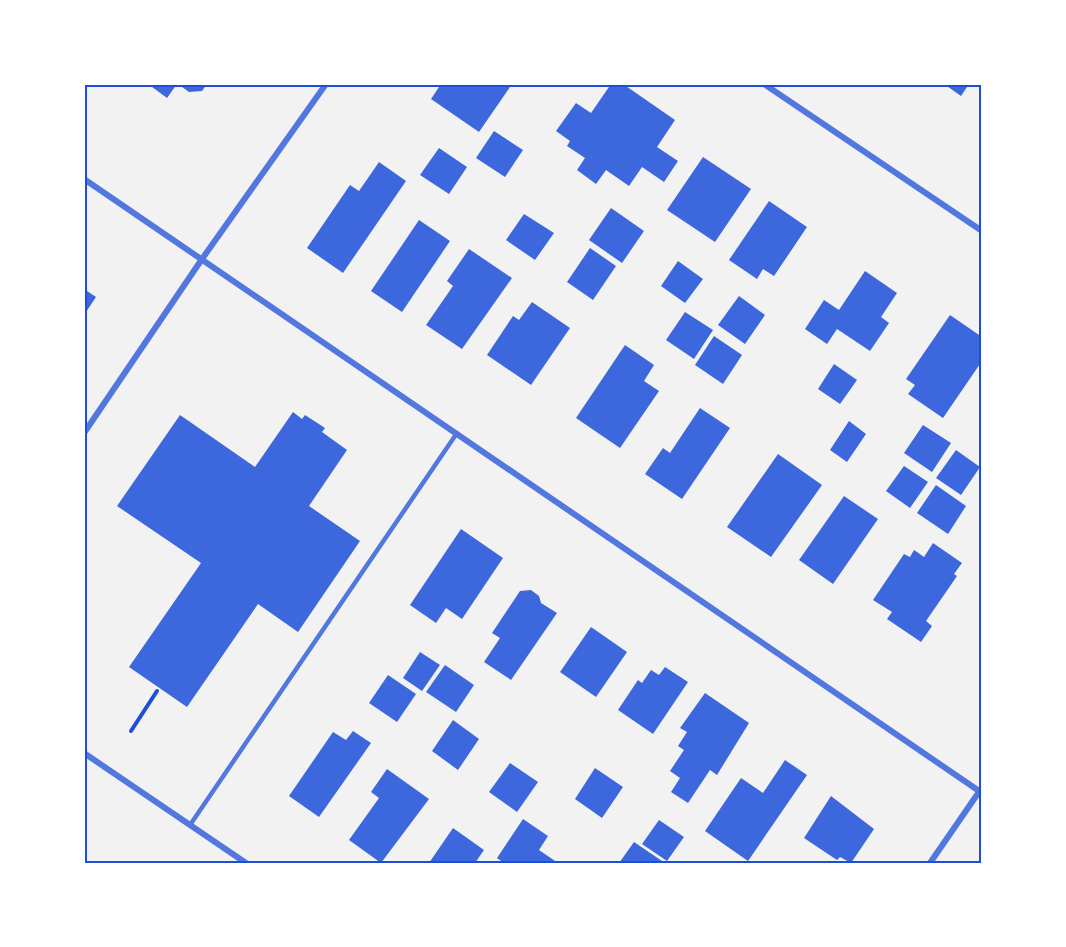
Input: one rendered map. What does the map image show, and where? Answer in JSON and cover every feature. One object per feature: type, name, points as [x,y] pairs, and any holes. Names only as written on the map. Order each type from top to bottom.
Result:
[{"type":"street","points":[[84,433],[202,259],[326,84]]},
{"type":"street","points":[[764,84],[982,231]]},
{"type":"street","points":[[84,179],[981,791],[930,863]]},
{"type":"street","points":[[84,753],[246,863]]},
{"type":"lane","points":[[190,825],[457,433]]},
{"type":"path","points":[[131,730],[157,691]]},
{"type":"building","points":[[148,84],[177,84],[167,98]]},
{"type":"building","points":[[178,84],[207,84],[202,91],[189,92]]},
{"type":"building","points":[[441,84],[512,84],[479,132],[431,99]]},
{"type":"building","points":[[611,84],[623,84],[675,120],[657,147],[678,161],[664,182],[642,167],[629,186],[606,170],[596,184],[577,170],[585,158],[567,146],[570,141],[556,131],[576,103],[591,113]]},
{"type":"building","points":[[944,84],[969,84],[961,96]]},
{"type":"building","points":[[494,131],[523,150],[505,177],[476,158]]},
{"type":"building","points":[[439,148],[467,167],[449,194],[420,175]]},
{"type":"building","points":[[703,157],[751,189],[715,242],[667,210]]},
{"type":"building","points":[[379,162],[406,181],[343,273],[307,248],[350,185],[359,191]]},
{"type":"building","points":[[769,201],[807,227],[774,276],[763,269],[757,279],[729,260]]},
{"type":"building","points":[[611,208],[644,231],[622,263],[589,240]]},
{"type":"building","points":[[524,214],[554,233],[535,260],[506,240]]},
{"type":"building","points":[[419,220],[450,241],[402,312],[371,291]]},
{"type":"building","points":[[590,248],[616,266],[593,300],[567,282]]},
{"type":"building","points":[[469,249],[512,278],[462,349],[426,325],[453,286],[447,281]]},
{"type":"building","points":[[678,261],[703,279],[685,303],[661,286]]},
{"type":"building","points":[[865,271],[897,293],[881,317],[889,323],[870,351],[837,329],[827,344],[805,329],[824,300],[839,310]]},
{"type":"building","points":[[84,289],[96,297],[84,315]]},
{"type":"building","points":[[739,296],[765,315],[745,344],[718,325]]},
{"type":"building","points":[[532,302],[570,328],[531,385],[487,355],[513,316],[519,320]]},
{"type":"building","points":[[685,312],[713,330],[694,359],[666,340]]},
{"type":"building","points":[[950,315],[982,337],[982,361],[943,418],[908,394],[915,385],[906,379]]},
{"type":"building","points":[[714,336],[742,355],[723,384],[695,365]]},
{"type":"building","points":[[625,345],[654,365],[644,381],[659,391],[620,448],[576,418]]},
{"type":"building","points":[[834,364],[857,380],[840,404],[818,389]]},
{"type":"building","points":[[700,408],[730,428],[682,499],[645,474],[663,448],[670,453]]},
{"type":"building","points":[[293,412],[302,419],[305,415],[325,428],[322,432],[347,450],[309,506],[360,541],[298,632],[258,604],[187,707],[129,667],[201,563],[117,506],[180,415],[255,467]]},
{"type":"building","points":[[849,421],[866,434],[847,462],[830,450]]},
{"type":"building","points":[[923,425],[951,443],[932,472],[904,453]]},
{"type":"building","points":[[956,450],[980,467],[961,495],[936,478]]},
{"type":"building","points":[[778,454],[822,485],[771,557],[727,527]]},
{"type":"building","points":[[904,466],[928,482],[910,508],[886,491]]},
{"type":"building","points":[[936,485],[966,506],[948,534],[917,513]]},
{"type":"building","points":[[844,496],[878,519],[833,584],[799,560]]},
{"type":"building","points":[[461,529],[503,558],[462,619],[446,608],[436,623],[410,605]]},
{"type":"building","points":[[933,543],[962,563],[954,574],[957,576],[926,621],[932,626],[921,642],[887,619],[892,612],[873,600],[904,554],[910,557],[914,550],[924,557]]},
{"type":"building","points":[[531,590],[539,596],[541,603],[557,613],[511,680],[484,662],[500,638],[492,633],[520,591]]},
{"type":"building","points":[[591,627],[627,652],[596,697],[560,672]]},
{"type":"building","points":[[420,652],[440,665],[422,691],[403,678]]},
{"type":"building","points":[[445,665],[474,685],[456,712],[426,692]]},
{"type":"building","points":[[665,667],[688,682],[653,734],[618,710],[638,680],[642,683],[651,670],[659,675]]},
{"type":"building","points":[[388,675],[416,694],[397,722],[369,703]]},
{"type":"building","points":[[705,693],[749,723],[717,775],[710,770],[688,803],[671,792],[680,778],[670,771],[684,750],[678,746],[687,732],[680,728]]},
{"type":"building","points":[[453,720],[479,739],[458,770],[432,751]]},
{"type":"building","points":[[353,731],[371,743],[319,817],[289,796],[333,732],[346,740]]},
{"type":"building","points":[[785,760],[807,775],[748,861],[705,831],[741,778],[763,793]]},
{"type":"building","points":[[510,763],[538,782],[517,812],[489,792]]},
{"type":"building","points":[[595,768],[623,787],[602,818],[575,799]]},
{"type":"building","points":[[387,769],[429,799],[381,863],[349,840],[379,798],[371,792]]},
{"type":"building","points":[[831,796],[874,829],[851,863],[840,857],[837,860],[804,838]]},
{"type":"building","points":[[523,819],[548,836],[539,850],[558,863],[504,863],[497,858]]},
{"type":"building","points":[[659,820],[684,837],[667,861],[642,844]]},
{"type":"building","points":[[453,828],[484,850],[475,863],[429,863]]},
{"type":"building","points":[[634,842],[665,863],[619,863]]}]
